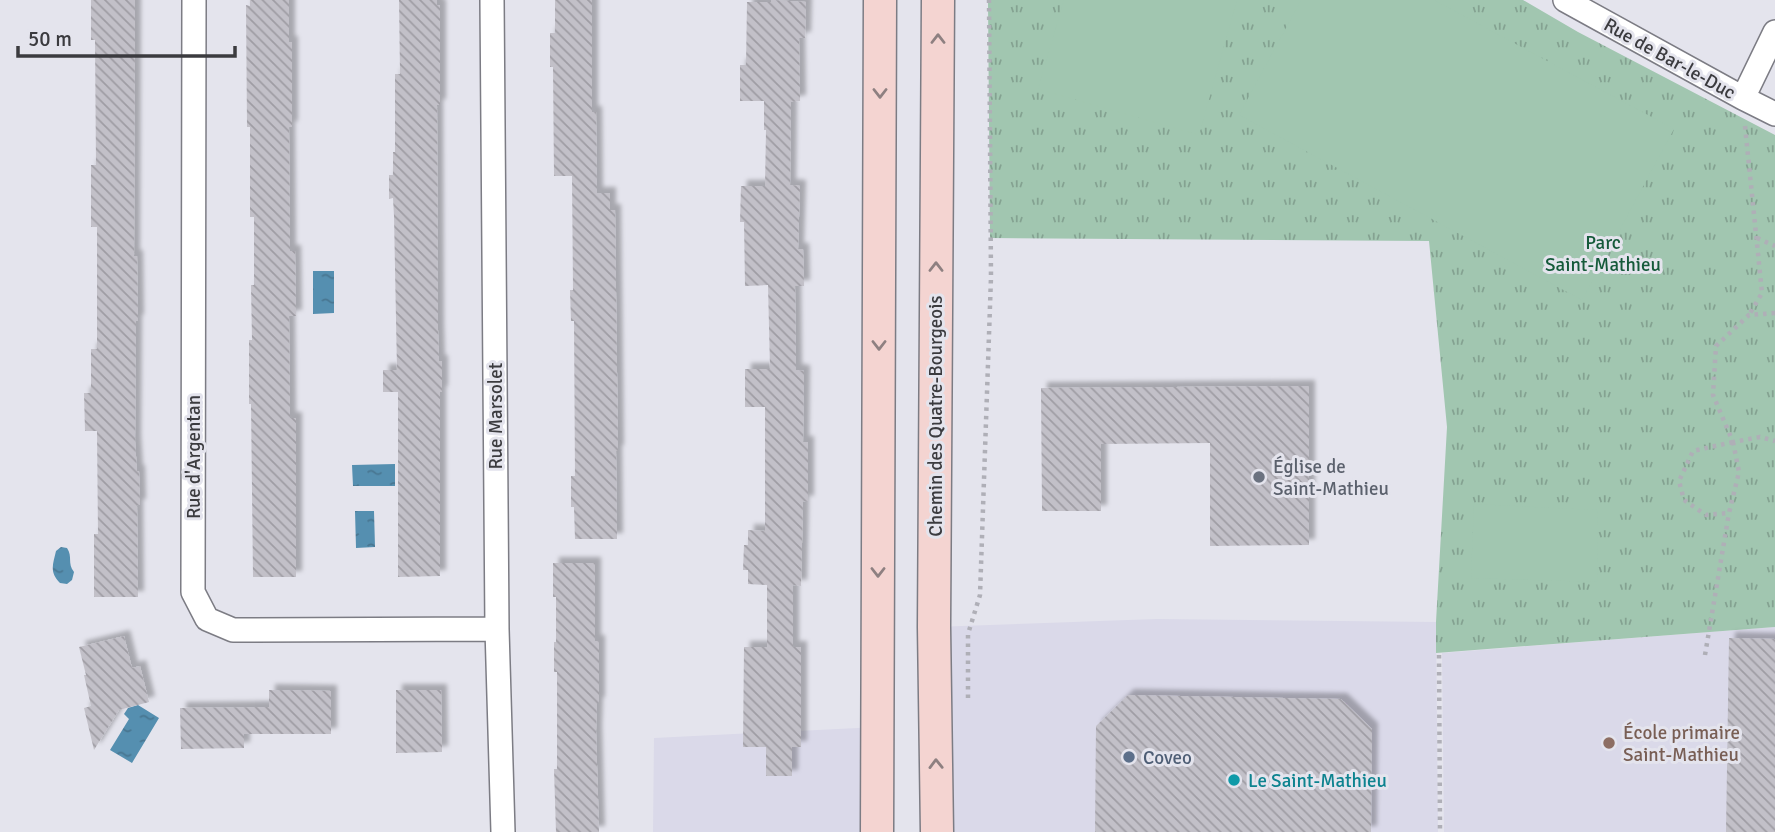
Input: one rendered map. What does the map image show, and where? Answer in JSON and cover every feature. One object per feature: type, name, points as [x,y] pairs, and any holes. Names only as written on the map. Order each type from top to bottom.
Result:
[{"type":"main road","points":[[877,832],[880,0]]},
{"type":"main road","name":"Chemin des Quatre-Bourgeois","points":[[937,832],[934,627],[938,0]]},
{"type":"street","name":"Rue d'Argentan","points":[[194,0],[193,592],[207,619],[233,630],[497,629]]},
{"type":"street","name":"Rue Marsolet","points":[[492,0],[497,629],[503,832]]},
{"type":"street","name":"Rue de Bar-le-Duc","points":[[1565,0],[1775,114]]},
{"type":"street","points":[[1742,97],[1775,32]]},
{"type":"path","points":[[968,700],[968,634],[979,595],[990,291],[989,0]]},
{"type":"path","points":[[1705,654],[1729,513],[1739,472],[1733,442],[1713,395],[1716,346],[1749,315],[1762,293],[1742,97]]},
{"type":"path","points":[[1756,237],[1775,246]]},
{"type":"path","points":[[1749,315],[1775,313]]},
{"type":"path","points":[[1729,513],[1706,515],[1684,500],[1679,481],[1693,451],[1760,437],[1775,441]]},
{"type":"path","points":[[1439,655],[1440,832]]},
{"type":"shaded area","points":[[1157,619],[1436,622],[1438,832],[937,832],[934,627]]},
{"type":"shaded area","name":"École primaire Saint-Mathieu","points":[[1775,627],[1775,832],[1444,832],[1442,653]]},
{"type":"shaded area","points":[[878,727],[877,832],[653,832],[654,738]]},
{"type":"green space","name":"Parc Saint-Mathieu","points":[[988,0],[1523,0],[1578,32],[1775,135],[1775,627],[1436,653],[1447,427],[1429,241],[990,238]]},
{"type":"green space","points":[[1064,0],[1237,0],[1199,135],[1038,89]]},
{"type":"green space","points":[[1301,0],[1434,0],[1674,129],[1582,300],[1239,115]]},
{"type":"green space","points":[[1474,504],[1597,510],[1598,582],[1471,578]]},
{"type":"water","points":[[313,271],[334,271],[334,313],[313,314]]},
{"type":"water","points":[[395,464],[395,486],[353,486],[352,465]]},
{"type":"water","points":[[355,511],[374,511],[375,547],[356,548]]},
{"type":"water","points":[[61,547],[69,551],[74,572],[72,580],[67,584],[60,583],[53,571],[56,551]]},
{"type":"water","points":[[138,705],[159,718],[132,763],[110,750],[129,719],[124,714],[128,708]]},
{"type":"building","points":[[91,0],[135,0],[134,256],[137,256],[138,320],[135,441],[140,505],[137,505],[138,597],[94,597],[94,534],[98,534],[97,431],[85,431],[84,393],[91,393],[91,349],[97,349],[97,227],[91,227],[91,165],[96,165],[95,40],[91,40]]},
{"type":"building","points":[[250,0],[289,0],[289,42],[292,42],[292,127],[289,127],[290,251],[295,251],[296,316],[289,316],[290,418],[296,418],[296,577],[253,577],[249,340],[252,340],[254,217],[250,217],[246,5],[250,6]]},
{"type":"building","points":[[399,0],[437,0],[437,5],[440,5],[440,105],[437,105],[438,330],[439,361],[442,361],[440,576],[398,577],[398,392],[383,392],[383,370],[397,370],[394,216],[393,198],[389,199],[389,175],[393,175],[395,152],[395,74],[400,74]]},
{"type":"building","points":[[555,0],[592,0],[592,112],[596,112],[597,193],[610,193],[610,210],[615,210],[617,539],[575,539],[574,507],[571,507],[571,476],[575,476],[574,321],[571,321],[570,290],[573,290],[572,176],[554,176],[550,33],[555,33]]},
{"type":"building","points":[[747,2],[806,2],[805,38],[799,38],[800,101],[791,102],[790,185],[800,186],[798,249],[803,249],[804,286],[795,286],[796,370],[804,371],[803,442],[808,442],[808,502],[803,501],[801,586],[793,585],[793,647],[801,647],[801,747],[792,747],[792,776],[766,776],[766,747],[743,747],[744,647],[767,647],[767,585],[748,584],[748,570],[743,570],[744,545],[748,545],[748,530],[765,531],[765,407],[745,407],[745,369],[770,369],[768,285],[745,286],[744,222],[740,222],[741,186],[765,186],[764,101],[740,101],[740,65],[746,65]]},
{"type":"building","name":"Église de Saint-Mathieu","points":[[1309,386],[1309,545],[1210,546],[1210,443],[1101,444],[1101,511],[1042,511],[1041,388]]},
{"type":"building","points":[[553,563],[595,563],[595,641],[599,641],[596,731],[599,832],[556,832],[554,769],[557,769],[557,672],[554,672],[556,597],[553,597]]},
{"type":"building","points":[[124,636],[132,668],[140,666],[149,702],[119,710],[94,750],[84,708],[91,706],[79,647]]},
{"type":"building","points":[[1729,638],[1775,639],[1775,832],[1726,832]]},
{"type":"building","points":[[269,690],[331,691],[331,734],[244,734],[244,748],[181,749],[180,708],[269,707]]},
{"type":"building","points":[[396,690],[441,690],[442,752],[396,753]]},
{"type":"building","name":"Le Saint-Mathieu","points":[[1128,695],[1341,699],[1372,729],[1371,832],[1095,832],[1096,726]]},
{"type":"place","name":"Église de Saint-Mathieu","points":[[1259,477]]},
{"type":"place","name":"École primaire Saint-Mathieu","points":[[1609,743]]},
{"type":"place","name":"Coveo","points":[[1129,757]]},
{"type":"place","name":"Le Saint-Mathieu","points":[[1234,780]]}]
